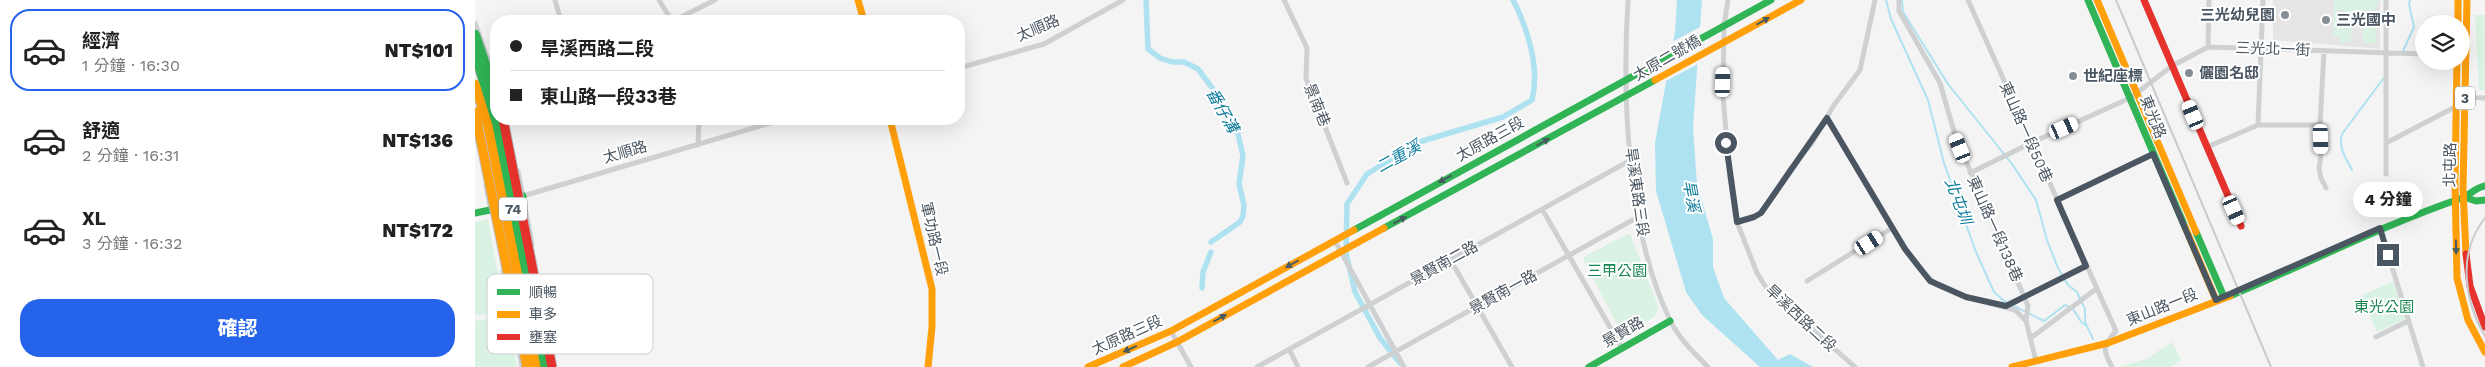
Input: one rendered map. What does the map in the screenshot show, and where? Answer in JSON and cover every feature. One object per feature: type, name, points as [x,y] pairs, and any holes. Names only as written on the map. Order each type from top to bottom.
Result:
[{"type":"main road","points":[[858,0],[862,15]]},
{"type":"main road","points":[[1720,28],[1771,0]]},
{"type":"main road","points":[[1724,42],[1801,0]]},
{"type":"main road","name":"東光路","points":[[2088,0],[2133,96],[2220,298]]},
{"type":"main road","name":"東光路","points":[[2097,0],[2153,154],[2220,298]]},
{"type":"main road","points":[[2144,0],[2241,226]]},
{"type":"main road","points":[[2458,0],[2458,15]]},
{"type":"main road","name":"北屯路","points":[[2466,15],[2467,0]]},
{"type":"main road","name":"太原二號橋","points":[[1635,75],[1720,28]]},
{"type":"main road","points":[[475,34],[490,78]]},
{"type":"main road","name":"太原二號橋","points":[[1629,93],[1724,42]]},
{"type":"main road","name":"74","points":[[475,53],[490,103]]},
{"type":"main road","name":"北屯路","points":[[2457,70],[2458,287],[2467,320],[2485,352]]},
{"type":"main road","name":"北屯路","points":[[2459,100],[2462,70]]},
{"type":"main road","name":"太原路三段","points":[[1088,367],[1171,331],[1635,75]]},
{"type":"main road","name":"74","points":[[475,84],[488,126],[517,274]]},
{"type":"main road","name":"太原路三段","points":[[1123,367],[1177,342],[1629,93]]},
{"type":"main road","points":[[475,112],[508,274]]},
{"type":"main road","name":"74","points":[[496,125],[527,274]]},
{"type":"main road","points":[[504,125],[535,274]]},
{"type":"main road","name":"軍功路一段","points":[[891,125],[932,290],[932,327],[928,367]]},
{"type":"main road","name":"東山路一段","points":[[2012,367],[2105,343],[2220,298],[2380,228],[2459,197],[2475,188],[2485,186]]},
{"type":"main road","name":"太順路","points":[[475,213],[495,208],[520,197]]},
{"type":"main road","points":[[2459,197],[2476,201],[2485,200]]},
{"type":"main road","name":"北屯路","points":[[2459,197],[2469,279],[2475,304],[2485,327]]},
{"type":"main road","name":"景賢路","points":[[1589,367],[1670,321]]},
{"type":"main road","points":[[524,354],[527,367]]},
{"type":"main road","name":"74","points":[[533,354],[536,367]]},
{"type":"main road","name":"74","points":[[543,354],[546,367]]},
{"type":"main road","points":[[551,354],[554,367]]},
{"type":"street","points":[[555,0],[559,15]]},
{"type":"street","points":[[659,0],[668,15]]},
{"type":"street","points":[[684,15],[715,0]]},
{"type":"street","name":"太順路","points":[[965,66],[1044,44],[1123,0]]},
{"type":"street","name":"景南巷","points":[[1284,0],[1307,48],[1306,78],[1347,183]]},
{"type":"street","name":"旱溪東路三段","points":[[1628,0],[1626,79],[1629,93],[1631,160],[1638,217],[1655,279],[1670,321],[1686,345],[1709,367]]},
{"type":"street","name":"旱溪西路二段","points":[[1728,0],[1720,28],[1724,42],[1724,125],[1737,222],[1757,273],[1767,289],[1855,367]]},
{"type":"street","points":[[1737,222],[1761,213],[1827,118],[1834,104],[1860,70],[1875,0]]},
{"type":"street","name":"東山路一段138巷","points":[[1899,0],[1899,11],[1940,82],[1955,135],[2024,296],[2029,312],[2026,321],[2032,337],[2036,361]]},
{"type":"street","name":"東山路一段50巷","points":[[1967,0],[2116,331],[2105,343]]},
{"type":"street","points":[[2208,47],[2209,0]]},
{"type":"street","points":[[2258,125],[2263,0]]},
{"type":"street","points":[[2386,0],[2386,174]]},
{"type":"street","points":[[475,23],[490,64]]},
{"type":"street","points":[[475,42],[490,86]]},
{"type":"street","name":"三光北一街","points":[[1970,173],[2133,96],[2172,66],[2208,47],[2415,54]]},
{"type":"street","points":[[2324,51],[2319,168],[2326,188]]},
{"type":"street","points":[[475,88],[489,83]]},
{"type":"street","points":[[475,93],[484,125],[506,274]]},
{"type":"street","points":[[2386,143],[2459,100],[2485,98]]},
{"type":"street","points":[[1827,118],[1905,249],[1930,281],[1966,297],[2006,306],[2015,310],[2026,321]]},
{"type":"street","points":[[2207,147],[2258,125],[2320,124]]},
{"type":"street","points":[[504,125],[535,274]]},
{"type":"street","points":[[698,146],[699,125]]},
{"type":"street","name":"太順路","points":[[520,197],[765,125]]},
{"type":"street","points":[[475,128],[510,274]]},
{"type":"street","points":[[2057,200],[2153,154]]},
{"type":"street","name":"景賢南二路","points":[[1257,367],[1631,160]]},
{"type":"street","points":[[520,197],[532,274]]},
{"type":"street","points":[[1542,208],[1622,348]]},
{"type":"street","name":"景賢南一路","points":[[1368,367],[1638,217]]},
{"type":"street","points":[[1807,281],[1892,228]]},
{"type":"street","points":[[2380,228],[2423,367]]},
{"type":"street","points":[[1335,241],[1404,367]]},
{"type":"street","points":[[1450,259],[1512,367]]},
{"type":"street","points":[[2006,306],[2086,266]]},
{"type":"street","points":[[2032,337],[2096,289]]},
{"type":"street","points":[[2376,337],[2408,321]]},
{"type":"street","points":[[1171,331],[1191,367]]},
{"type":"street","points":[[2105,343],[2105,354],[2112,367]]},
{"type":"street","points":[[1289,349],[1298,367]]},
{"type":"street","points":[[520,354],[522,367]]},
{"type":"street","points":[[528,354],[531,367]]},
{"type":"street","points":[[544,354],[546,367]]},
{"type":"street","points":[[551,354],[554,367]]},
{"type":"shaded area","name":"三光國中","points":[[2273,0],[2380,0],[2380,49],[2273,40]]},
{"type":"green space","points":[[2334,0],[2379,0],[2377,6],[2369,13],[2357,14],[2340,9],[2341,18],[2352,18],[2351,42],[2340,42],[2340,37],[2333,37]]},
{"type":"green space","points":[[2475,15],[2485,15],[2485,90],[2479,90]]},
{"type":"green space","points":[[2363,18],[2376,18],[2376,43],[2363,43]]},
{"type":"green space","points":[[488,219],[498,274],[487,274],[487,315],[475,315],[475,222]]},
{"type":"green space","name":"三甲公園","points":[[1630,234],[1659,308],[1655,316],[1626,335],[1622,334],[1584,261],[1584,257]]},
{"type":"green space","name":"東光公園","points":[[2393,281],[2406,319],[2377,332],[2361,296]]},
{"type":"green space","points":[[487,319],[487,354],[514,354],[517,367],[475,367],[475,321]]},
{"type":"green space","points":[[2172,342],[2181,360],[2171,367],[2119,367],[2146,359]]},
{"type":"water","name":"旱溪","points":[[1677,0],[1702,0],[1693,127],[1697,184],[1713,239],[1713,267],[1724,298],[1778,360],[1790,354],[1813,367],[1760,367],[1702,315],[1686,292],[1656,191],[1655,143],[1675,32]]},
{"type":"pier","points":[[1702,26],[1700,63],[1662,83],[1670,43]]},
{"type":"waterway","name":"番仔溝","points":[[1146,0],[1148,49],[1160,58],[1172,62],[1184,62],[1198,69],[1213,89],[1228,120],[1238,134],[1243,156],[1239,184],[1244,205],[1243,216],[1240,222],[1211,242]]},
{"type":"waterway","name":"二重溪","points":[[1400,363],[1380,338],[1355,292],[1346,253],[1347,204],[1367,174],[1419,142],[1503,117],[1532,100],[1535,75],[1531,49],[1528,36],[1513,0]]},
{"type":"waterway","name":"北屯圳","points":[[1886,0],[1891,19],[1928,100],[1944,163],[1976,252],[1994,292],[2004,301],[2044,321],[2065,305],[2069,307]]},
{"type":"waterway","name":"北屯圳","points":[[1902,0],[1903,12],[1948,84],[2012,164],[2036,200],[2047,240],[2058,268],[2068,285],[2077,292],[2085,309],[2085,322],[2093,339]]},
{"type":"waterway","points":[[2403,51],[2414,27],[2409,4],[2410,0]]},
{"type":"waterway","points":[[2352,170],[2342,148],[2342,134],[2383,79]]},
{"type":"waterway","name":"番仔溝","points":[[1202,288],[1203,272],[1211,252]]},
{"type":"waterway","name":"北屯圳","points":[[2073,309],[2082,323],[2087,326]]},
{"type":"railway","points":[[2116,0],[2271,367]]},
{"type":"railway","points":[[2485,218],[2470,246],[2467,261],[2468,292],[2472,307],[2485,336]]},
{"type":"traffic: fast","points":[[1354,230],[1771,0]]},
{"type":"traffic: fast","points":[[2088,0],[2185,227]]},
{"type":"traffic: fast","points":[[475,34],[490,78]]},
{"type":"traffic: fast","points":[[475,53],[490,103]]},
{"type":"traffic: fast","points":[[1384,228],[1655,80]]},
{"type":"traffic: fast","points":[[496,125],[526,274]]},
{"type":"traffic: fast","points":[[2230,296],[2374,232],[2462,198],[2485,186]]},
{"type":"traffic: fast","points":[[475,213],[490,210],[523,196]]},
{"type":"traffic: fast","points":[[2464,197],[2476,201],[2485,200]]},
{"type":"traffic: fast","points":[[2196,232],[2224,297]]},
{"type":"traffic: fast","points":[[1589,367],[1670,321]]},
{"type":"traffic: fast","points":[[541,354],[544,367]]},
{"type":"traffic: slow","points":[[858,0],[862,15]]},
{"type":"traffic: slow","points":[[1655,80],[1801,0]]},
{"type":"traffic: slow","points":[[2097,0],[2196,232]]},
{"type":"traffic: slow","points":[[2458,0],[2458,15]]},
{"type":"traffic: slow","points":[[2466,254],[2463,189],[2467,0]]},
{"type":"traffic: slow","points":[[2457,70],[2455,182],[2457,278],[2468,320],[2485,352]]},
{"type":"traffic: slow","points":[[475,84],[488,126],[517,274]]},
{"type":"traffic: slow","points":[[475,112],[508,274]]},
{"type":"traffic: slow","points":[[891,125],[932,289],[932,327],[928,367]]},
{"type":"traffic: slow","points":[[2185,227],[2216,300]]},
{"type":"traffic: slow","points":[[1123,367],[1177,342],[1384,228]]},
{"type":"traffic: slow","points":[[1088,367],[1171,331],[1354,230]]},
{"type":"traffic: slow","points":[[2012,367],[2108,343],[2230,296]]},
{"type":"traffic: slow","points":[[524,354],[527,367]]},
{"type":"traffic: slow","points":[[533,354],[536,367]]},
{"type":"traffic: jam","points":[[2144,0],[2241,226]]},
{"type":"traffic: jam","points":[[504,125],[534,274]]},
{"type":"traffic: jam","points":[[2466,254],[2470,286],[2485,327]]},
{"type":"traffic: jam","points":[[549,354],[552,367]]},
{"type":"place","name":"三光幼兒園","points":[[2285,15]]},
{"type":"place","name":"三光國中","points":[[2326,20]]},
{"type":"place","name":"儷園名邸","points":[[2189,73]]},
{"type":"place","name":"世紀座標","points":[[2073,76]]},
{"type":"route","points":[[1726,143],[1737,222],[1761,213],[1791,168],[1812,143],[1827,118],[1905,249],[1930,281],[1966,297],[2006,306],[2086,266],[2057,200],[2153,154],[2216,300],[2335,250],[2380,228],[2388,255]]}]
